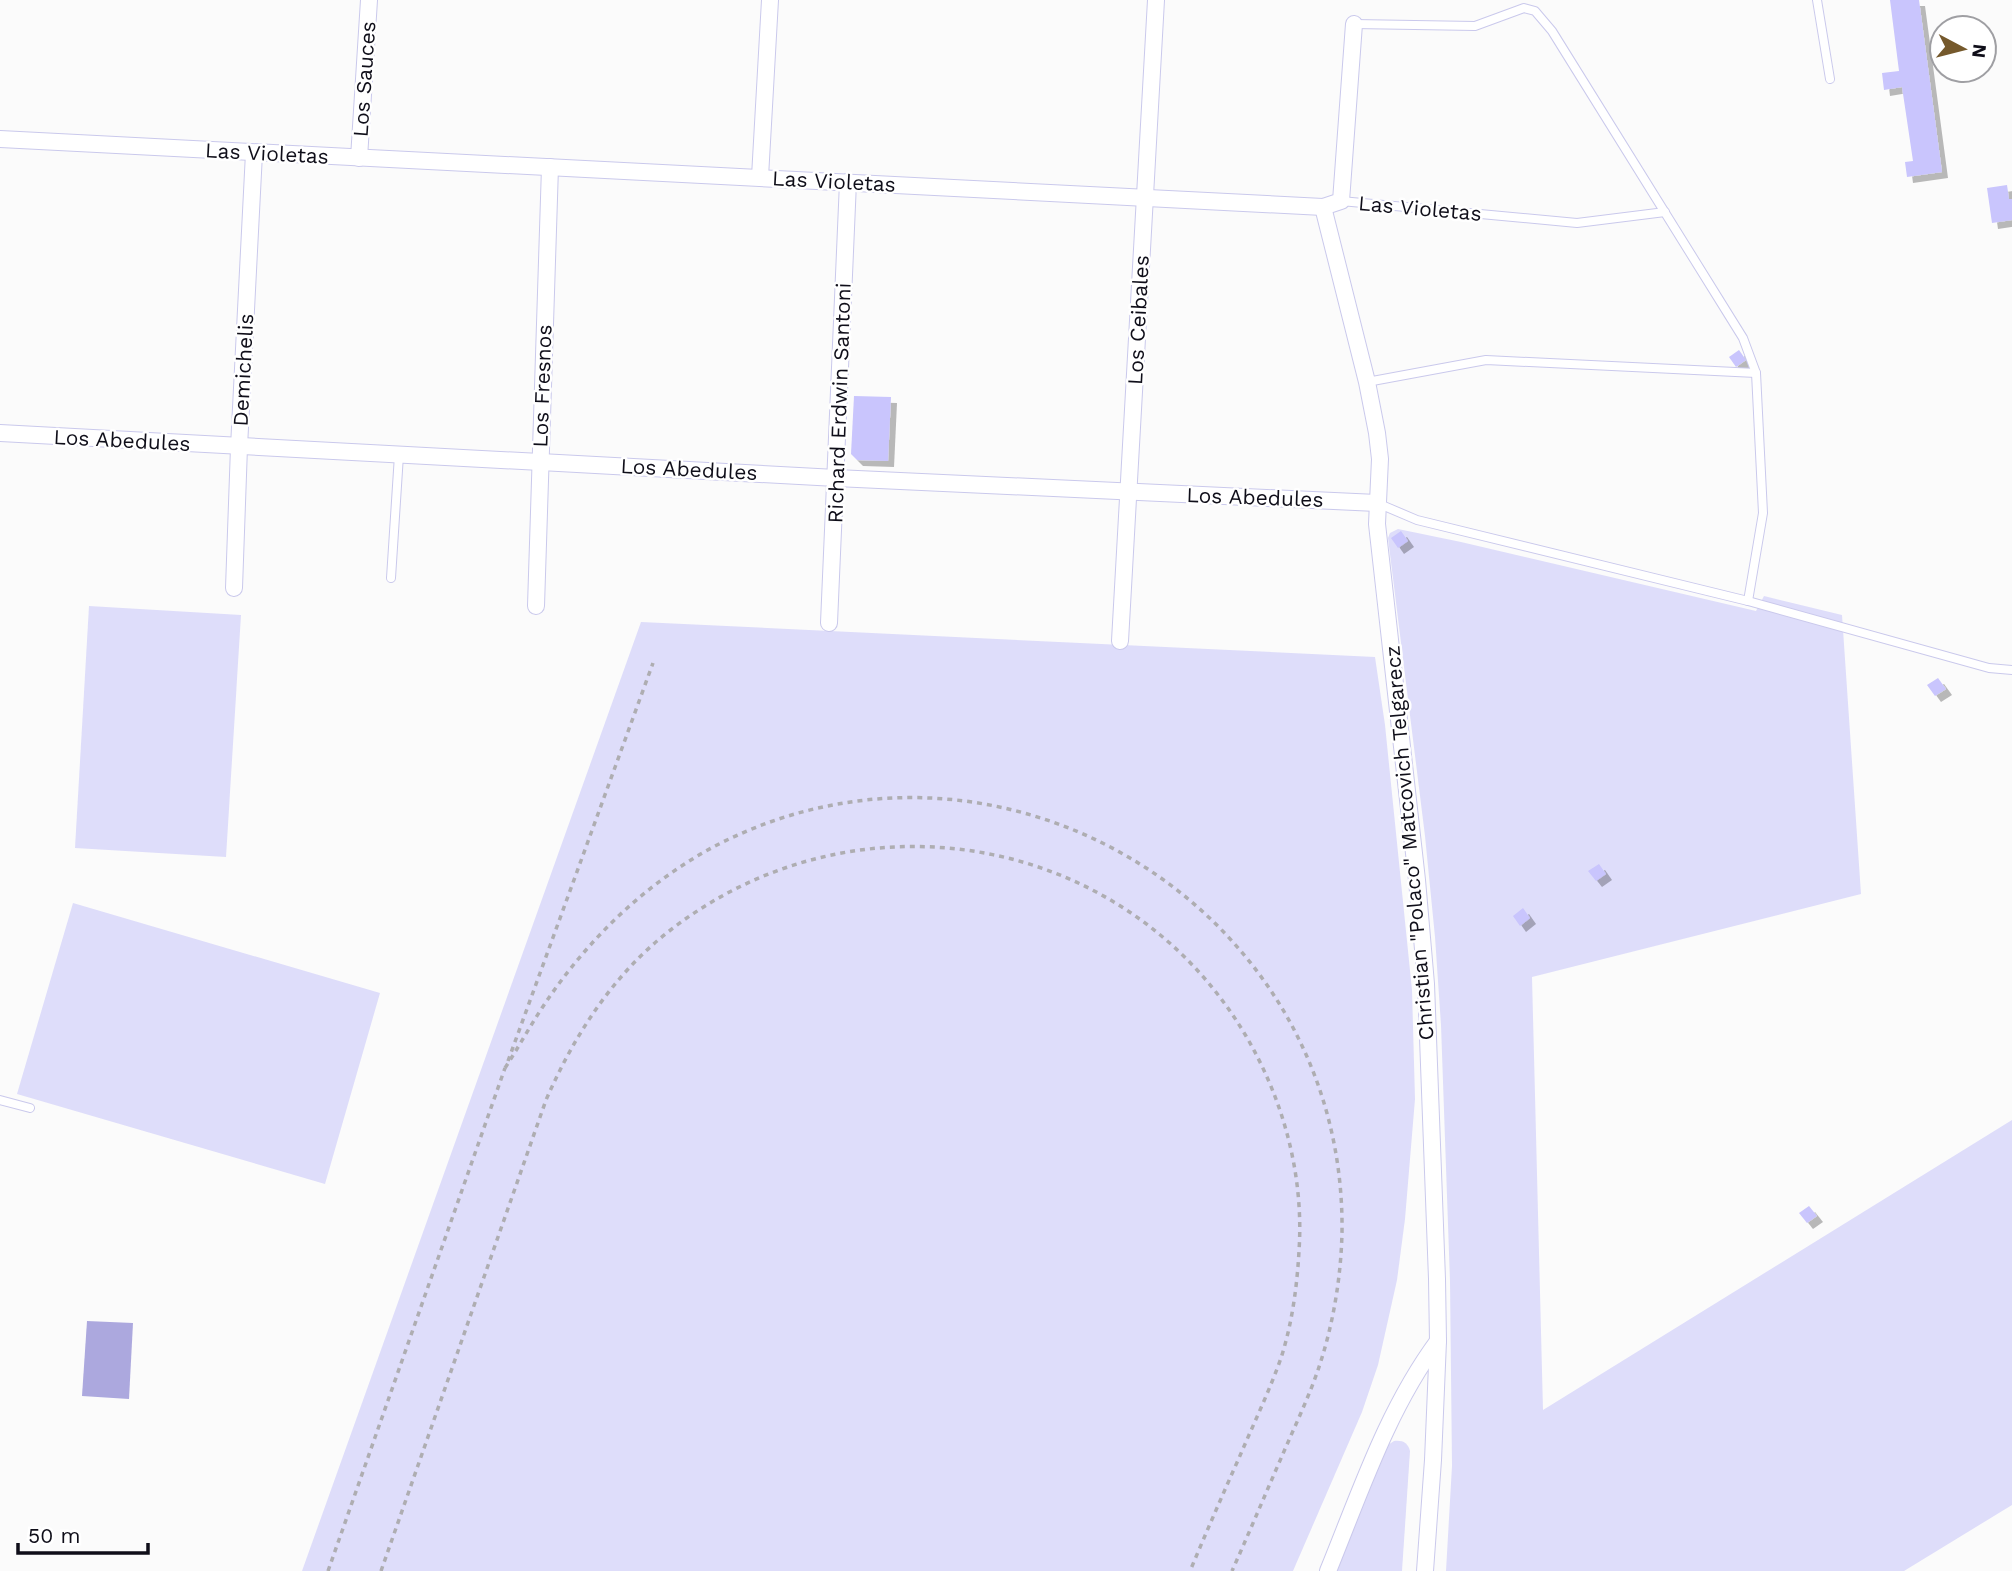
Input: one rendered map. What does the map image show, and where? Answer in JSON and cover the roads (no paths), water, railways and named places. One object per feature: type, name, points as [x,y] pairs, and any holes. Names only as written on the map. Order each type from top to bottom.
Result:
[{"type":"street","name":"Los Sauces","points":[[359,158],[369,0]]},
{"type":"street","points":[[760,177],[770,0]]},
{"type":"street","name":"Los Ceibales","points":[[1120,641],[1156,0]]},
{"type":"street","points":[[1341,201],[1354,24]]},
{"type":"street","name":"Las Violetas","points":[[0,139],[1144,198],[1323,206],[1341,201]]},
{"type":"street","name":"Demichelis","points":[[234,588],[254,153]]},
{"type":"street","name":"Los Fresnos","points":[[536,606],[550,167]]},
{"type":"street","name":"Richard Erdwin Santoni","points":[[829,623],[848,182]]},
{"type":"street","name":"Christian \"Polaco\" Matcovich Telgarecz","points":[[1323,206],[1377,433],[1380,459],[1377,524],[1426,984],[1438,1341],[1425,1571]]},
{"type":"street","name":"Los Abedules","points":[[0,433],[836,478],[1377,503]]},
{"type":"street","points":[[1328,1571],[1399,1402],[1417,1369],[1438,1341]]},
{"type":"lane","points":[[1817,0],[1830,79]]},
{"type":"lane","points":[[1354,24],[1475,26],[1524,8],[1535,11],[1552,31],[1743,338],[1756,373],[1763,513],[1748,601]]},
{"type":"lane","name":"Las Violetas","points":[[1341,201],[1577,223],[1665,212]]},
{"type":"lane","points":[[1367,382],[1486,360],[1756,373]]},
{"type":"lane","points":[[391,578],[399,455]]},
{"type":"lane","points":[[1377,503],[1417,520],[1748,601],[1989,668],[2012,670]]},
{"type":"lane","points":[[0,1100],[30,1108]]}]
